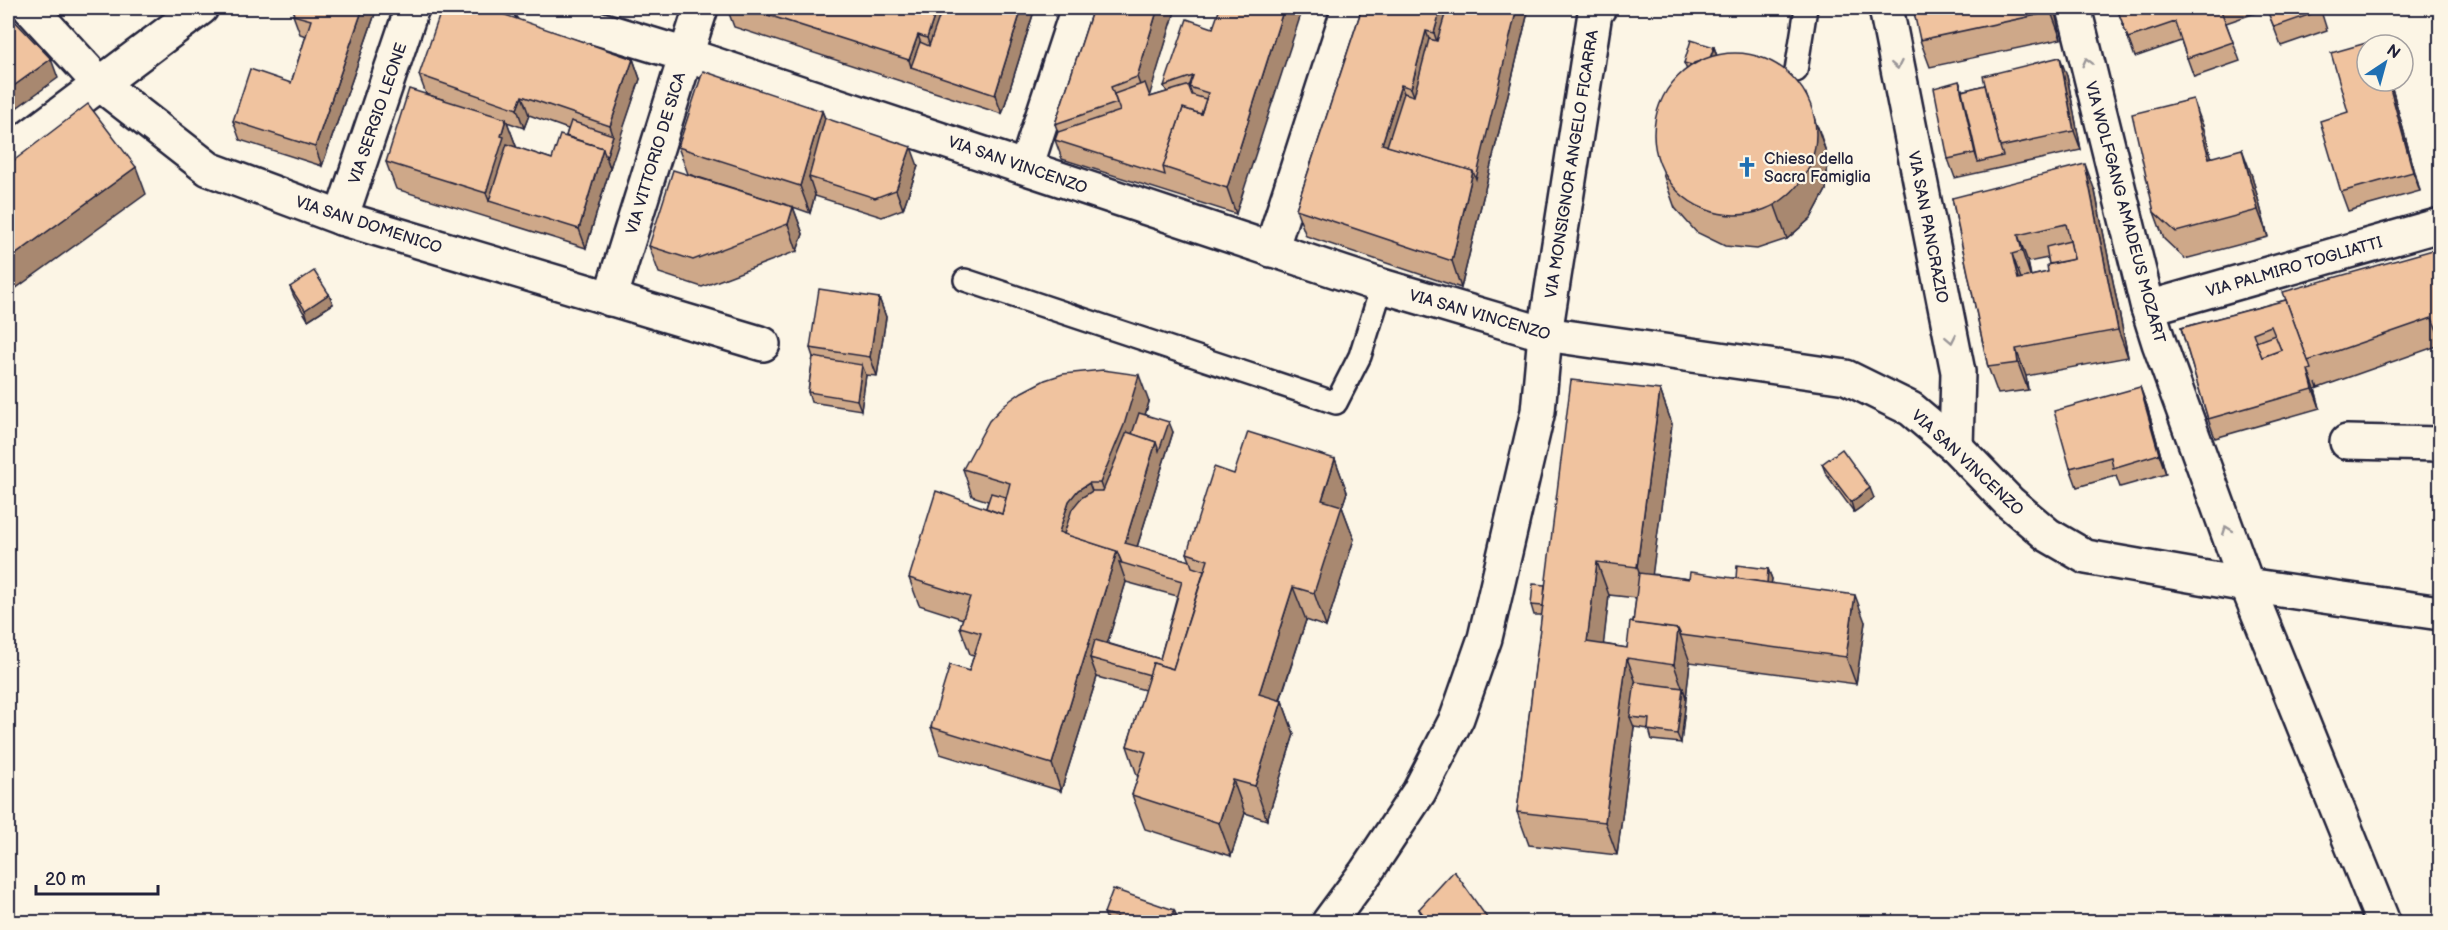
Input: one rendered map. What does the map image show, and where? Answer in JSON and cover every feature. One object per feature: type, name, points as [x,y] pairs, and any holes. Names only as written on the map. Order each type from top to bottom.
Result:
[{"type":"street","name":"VIA SAN DOMENICO","points":[[30,8],[100,84],[210,169],[341,218],[763,344]]},
{"type":"street","points":[[8,153],[201,8]]},
{"type":"street","name":"VIA SERGIO LEONE","points":[[341,218],[412,8]]},
{"type":"street","name":"VIA SAN VINCENZO","points":[[531,8],[686,55],[1026,166],[1382,286],[1545,334],[1846,377],[1911,409],[1956,447],[2009,502],[2048,535],[2086,557],[2247,585],[2440,613]]},
{"type":"street","name":"VIA VITTORIO DE SICA","points":[[610,299],[701,8]]},
{"type":"street","points":[[1026,166],[1077,8]]},
{"type":"street","points":[[1271,250],[1349,8]]},
{"type":"street","name":"VIA SAN PANCRAZIO","points":[[1886,8],[1958,372],[1956,447]]},
{"type":"street","name":"VIA WOLFGANG AMADEUS MOZART","points":[[2074,8],[2148,308],[2247,585],[2383,922]]},
{"type":"street","name":"VIA MONSIGNOR ANGELO FICARRA","points":[[1329,922],[1366,872],[1419,792],[1456,718],[1485,638],[1538,411],[1545,334],[1596,9]]},
{"type":"street","name":"VIA PALMIRO TOGLIATTI","points":[[2148,308],[2440,225]]},
{"type":"street","points":[[2348,442],[2440,444]]},
{"type":"lane","points":[[1796,71],[1806,8]]},
{"type":"lane","points":[[965,280],[1336,403],[1359,356],[1382,286]]},
{"type":"building","points":[[296,8],[363,8],[315,147],[233,121],[250,69],[291,83],[311,20],[293,15]]},
{"type":"building","points":[[442,8],[485,8],[633,59],[610,126],[522,96],[517,109],[419,75]]},
{"type":"building","points":[[746,8],[937,8],[927,38],[918,35],[909,60]]},
{"type":"building","points":[[941,8],[1022,8],[995,95],[911,67],[920,42],[929,46]]},
{"type":"building","points":[[1093,8],[1158,8],[1137,77],[1111,87],[1117,103],[1055,124]]},
{"type":"building","points":[[1220,8],[1284,8],[1227,188],[1163,167],[1183,108],[1201,114],[1208,93],[1189,87],[1193,76],[1164,86],[1187,19],[1213,28]]},
{"type":"building","points":[[1362,8],[1441,8],[1434,33],[1426,31],[1411,88],[1401,85],[1382,144],[1473,171],[1452,261],[1296,209]]},
{"type":"building","points":[[1447,8],[1517,8],[1476,179],[1473,171],[1387,146],[1404,93],[1414,96],[1429,39],[1437,41]]},
{"type":"building","points":[[1913,8],[2050,8],[2051,12],[1920,40]]},
{"type":"building","points":[[2117,8],[2220,8],[2233,42],[2187,58],[2175,22],[2128,38]]},
{"type":"building","points":[[2266,8],[2319,8],[2320,11],[2274,27]]},
{"type":"building","points":[[8,14],[51,59],[8,90]]},
{"type":"building","points":[[2440,16],[2440,40],[2434,17]]},
{"type":"building","points":[[1691,40],[1714,47],[1710,58],[1692,65],[1684,63]]},
{"type":"building","points":[[2355,46],[2355,93],[2391,93],[2413,172],[2341,192],[2320,121],[2348,112],[2331,53]]},
{"type":"building","name":"Chiesa della Sacra Famiglia","points":[[1735,53],[1766,59],[1792,77],[1810,103],[1816,134],[1810,165],[1792,191],[1766,209],[1735,215],[1704,209],[1678,191],[1660,165],[1654,134],[1660,103],[1678,77],[1704,59]]},
{"type":"building","points":[[2060,57],[2074,131],[2000,147],[1983,76]]},
{"type":"building","points":[[703,71],[822,111],[800,186],[678,147]]},
{"type":"building","points":[[1959,81],[1975,153],[1948,159],[1934,88]]},
{"type":"building","points":[[1145,83],[1150,97],[1190,85],[1192,95],[1206,99],[1201,114],[1183,108],[1163,167],[1165,175],[1055,140],[1058,132],[1120,111],[1114,94]]},
{"type":"building","points":[[1985,85],[2003,156],[1978,162],[1962,91]]},
{"type":"building","points":[[409,89],[506,119],[501,136],[504,137],[486,193],[386,162]]},
{"type":"building","points":[[2193,99],[2209,158],[2242,149],[2258,210],[2176,232],[2154,212],[2132,114]]},
{"type":"building","points":[[88,104],[136,167],[8,260],[8,165]]},
{"type":"building","points":[[825,118],[911,147],[896,190],[875,198],[809,177]]},
{"type":"building","points":[[571,121],[613,135],[606,158],[603,148],[566,136]]},
{"type":"building","points":[[560,135],[603,148],[579,229],[489,201],[507,144],[552,159]]},
{"type":"building","points":[[2085,164],[2118,330],[2016,349],[2018,363],[1988,367],[1952,198]],"holes":[[[2066,224],[2074,259],[2047,265],[2048,272],[2018,279],[2012,254],[2022,251],[2018,235]]]},
{"type":"building","points":[[673,170],[793,207],[788,224],[693,260],[649,246]]},
{"type":"building","points":[[2070,241],[2074,259],[2049,264],[2046,247]]},
{"type":"building","points":[[2440,248],[2440,338],[2432,318],[2308,361],[2283,292]]},
{"type":"building","points":[[314,271],[329,294],[305,310],[290,287]]},
{"type":"building","points":[[819,289],[879,298],[870,357],[810,348]]},
{"type":"building","points":[[2286,300],[2311,369],[2308,370],[2313,389],[2208,419],[2181,328]],"holes":[[[2271,326],[2281,350],[2262,357],[2253,333]]]},
{"type":"building","points":[[2275,335],[2281,350],[2262,357],[2256,342]]},
{"type":"building","points":[[813,357],[862,365],[857,400],[808,392]]},
{"type":"building","points":[[1103,370],[1139,375],[1124,425],[1100,483],[1089,483],[1078,490],[1069,501],[1059,532],[1117,551],[1052,764],[931,727],[950,665],[969,671],[981,633],[960,627],[970,597],[909,578],[936,491],[1002,514],[1010,483],[963,469],[989,421],[1005,404],[1045,380],[1063,374]]},
{"type":"building","points":[[1571,380],[1660,390],[1637,567],[1597,562],[1587,642],[1627,648],[1630,622],[1678,629],[1674,665],[1627,658],[1605,822],[1517,812]]},
{"type":"building","points":[[2140,387],[2159,454],[2113,468],[2111,457],[2070,468],[2054,411]]},
{"type":"building","points":[[1139,413],[1169,422],[1159,451],[1156,442],[1132,434]]},
{"type":"building","points":[[1127,432],[1156,442],[1125,543],[1190,561],[1192,567],[1204,571],[1173,669],[1153,663],[1150,675],[1090,658],[1095,640],[1160,659],[1182,581],[1122,563],[1117,551],[1064,534],[1072,509],[1081,498],[1092,491],[1103,491]]},
{"type":"building","points":[[1248,432],[1335,459],[1322,500],[1342,506],[1314,593],[1293,587],[1259,694],[1282,701],[1255,786],[1233,780],[1219,823],[1132,795],[1146,752],[1127,746],[1153,663],[1173,669],[1208,560],[1187,553],[1214,467],[1234,474]]},
{"type":"building","points":[[1842,449],[1870,488],[1851,502],[1822,464]]},
{"type":"building","points":[[991,493],[1006,497],[1002,514],[986,508]]},
{"type":"building","points":[[1737,565],[1768,569],[1767,583],[1736,578]]},
{"type":"building","points":[[1690,572],[1855,595],[1846,657],[1681,635],[1678,629],[1633,623],[1639,573],[1689,579]]},
{"type":"building","points":[[1533,584],[1545,585],[1543,606],[1531,605]]},
{"type":"building","points":[[1635,682],[1683,688],[1677,734],[1648,730],[1649,719],[1630,717]]},
{"type":"building","points":[[1454,871],[1490,922],[1429,922],[1419,909]]},
{"type":"building","points":[[1113,889],[1174,910],[1170,922],[1133,922],[1104,913]]},
{"type":"place","name":"Chiesa della Sacra Famiglia","points":[[1747,167]]}]
